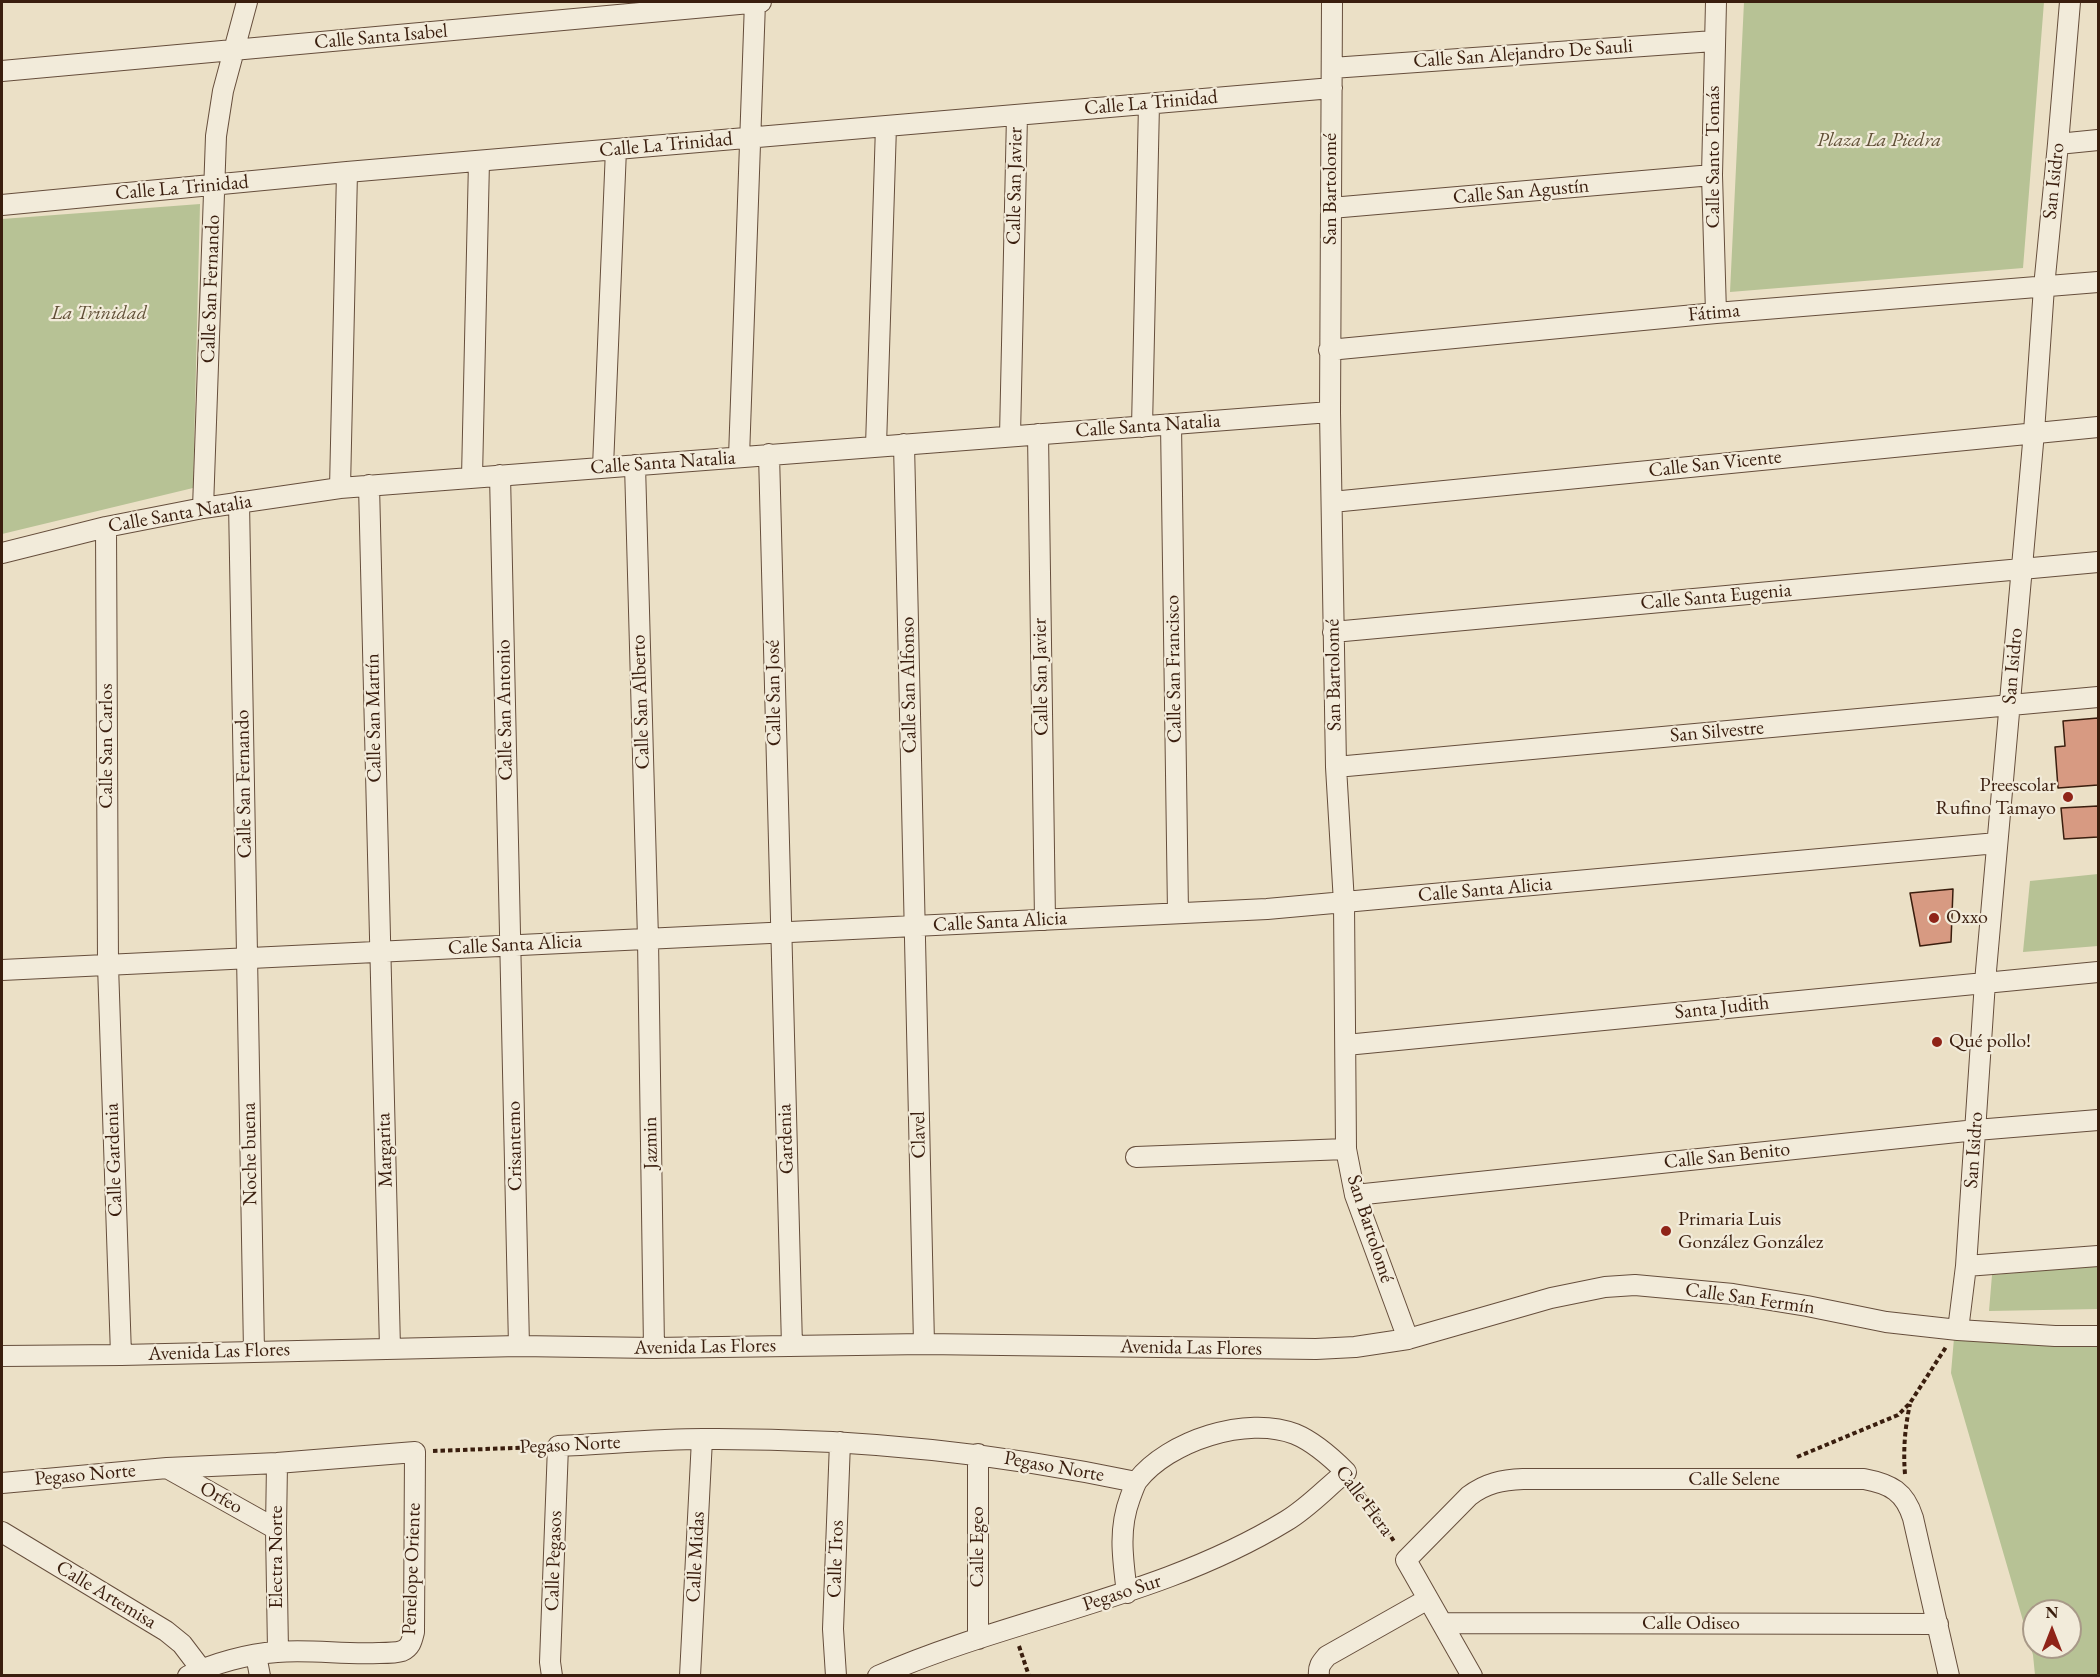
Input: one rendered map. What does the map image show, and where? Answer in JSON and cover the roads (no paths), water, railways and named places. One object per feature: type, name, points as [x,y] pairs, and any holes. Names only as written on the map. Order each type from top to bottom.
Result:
[{"type":"street","name":"Calle San Fernando","points":[[203,508],[216,136],[223,91],[247,2]]},
{"type":"street","points":[[739,457],[755,2]]},
{"type":"street","name":"Calle Santa Isabel","points":[[2,71],[761,2]]},
{"type":"street","name":"San Bartolomé","points":[[1332,2],[1329,350],[1336,767],[1344,903],[1346,1149],[1355,1195],[1408,1339]]},
{"type":"street","name":"Calle Santo Tomás","points":[[1716,2],[1712,176],[1716,313]]},
{"type":"street","name":"San Isidro","points":[[1958,1330],[1966,1266],[1985,982],[2034,432],[2043,286],[2073,2]]},
{"type":"street","name":"Calle San Alejandro De Sauli","points":[[1332,68],[1714,41]]},
{"type":"street","name":"Calle La Trinidad","points":[[2,205],[347,172],[1332,88]]},
{"type":"street","points":[[1142,427],[1149,104]]},
{"type":"street","name":"Calle San Javier","points":[[1010,436],[1017,115]]},
{"type":"street","points":[[876,446],[886,126]]},
{"type":"street","points":[[2058,144],[2098,140]]},
{"type":"street","points":[[603,467],[616,149]]},
{"type":"street","points":[[472,477],[479,161]]},
{"type":"street","points":[[340,488],[347,172]]},
{"type":"street","name":"Calle San Agustín","points":[[1331,208],[1712,176]]},
{"type":"street","name":"Fátima","points":[[1329,350],[1716,313],[2098,282]]},
{"type":"street","name":"Calle Santa Natalia","points":[[2,553],[106,527],[203,508],[340,488],[1330,412]]},
{"type":"street","name":"Calle San Francisco","points":[[1171,424],[1178,913]]},
{"type":"street","name":"Calle San Vicente","points":[[1332,502],[2098,427]]},
{"type":"street","name":"Calle San Javier","points":[[1038,434],[1045,920]]},
{"type":"street","name":"Calle San Alfonso","points":[[904,444],[915,926]]},
{"type":"street","name":"Calle San José","points":[[769,454],[780,933]]},
{"type":"street","name":"Calle San Alberto","points":[[635,465],[648,939]]},
{"type":"street","name":"Calle San Antonio","points":[[500,475],[511,945]]},
{"type":"street","name":"Calle San Martín","points":[[369,485],[379,952]]},
{"type":"street","name":"Calle San Fernando","points":[[239,502],[247,958]]},
{"type":"street","name":"Calle San Carlos","points":[[106,527],[108,965]]},
{"type":"street","name":"Calle Santa Eugenia","points":[[1334,632],[2098,562]]},
{"type":"street","name":"San Silvestre","points":[[1336,767],[2098,697]]},
{"type":"street","name":"Calle Santa Alicia","points":[[2,970],[1045,920],[1344,903],[1997,843]]},
{"type":"street","name":"Clavel","points":[[915,926],[924,1344]]},
{"type":"street","name":"Gardenia","points":[[780,933],[792,1346]]},
{"type":"street","name":"Jazmin","points":[[648,939],[654,1348]]},
{"type":"street","name":"Crisantemo","points":[[511,945],[519,1346]]},
{"type":"street","name":"Margarita","points":[[379,952],[390,1348]]},
{"type":"street","name":"Noche buena","points":[[247,958],[254,1351]]},
{"type":"street","name":"Calle Gardenia","points":[[108,965],[121,1355]]},
{"type":"street","name":"Santa Judith","points":[[1346,1045],[2098,972]]},
{"type":"street","name":"Calle San Benito","points":[[1355,1195],[1976,1130],[2098,1120]]},
{"type":"street","points":[[1136,1157],[1346,1149]]},
{"type":"street","points":[[1966,1266],[2098,1256]]},
{"type":"street","name":"Calle San Fermín","points":[[1408,1339],[1551,1298],[1605,1287],[1635,1285],[1733,1294],[1886,1322],[1958,1330],[2055,1336],[2098,1336]]},
{"type":"street","name":"Avenida Las Flores","points":[[2,1356],[519,1346],[654,1348],[924,1344],[1316,1349],[1355,1347],[1408,1339]]},
{"type":"street","name":"Calle Hera","points":[[1127,1593],[1122,1555],[1122,1533],[1125,1512],[1136,1482],[1160,1460],[1187,1443],[1213,1433],[1244,1428],[1272,1429],[1296,1434],[1333,1459],[1346,1472]]},
{"type":"street","name":"Pegaso Norte","points":[[558,1446],[702,1439],[840,1442],[978,1454],[1136,1482]]},
{"type":"street","name":"Calle Midas","points":[[690,1676],[702,1439]]},
{"type":"street","name":"Calle Tros","points":[[836,1676],[833,1629],[840,1442]]},
{"type":"street","name":"Calle Pegasos","points":[[552,1676],[550,1662],[558,1446]]},
{"type":"street","name":"Pegaso Norte","points":[[2,1483],[167,1468],[277,1463],[415,1452]]},
{"type":"street","name":"Penelope Oriente","points":[[194,1672],[230,1669],[256,1655],[278,1652],[363,1654],[399,1652],[405,1649],[411,1643],[414,1632],[415,1452]]},
{"type":"street","name":"Calle Egeo","points":[[978,1454],[978,1639]]},
{"type":"street","name":"Electra Norte","points":[[277,1463],[278,1652]]},
{"type":"street","name":"Orfeo","points":[[167,1468],[276,1529]]},
{"type":"street","name":"Pegaso Sur","points":[[878,1676],[978,1639],[1127,1593],[1182,1573],[1231,1551],[1288,1520],[1346,1472]]},
{"type":"street","name":"Calle Selene","points":[[1428,1599],[1406,1560],[1469,1496],[1481,1487],[1494,1482],[1507,1480],[1864,1479],[1881,1482],[1897,1491],[1908,1501],[1938,1624]]},
{"type":"street","name":"Calle Artemisa","points":[[2,1532],[166,1631],[182,1644],[194,1672]]},
{"type":"street","points":[[1319,1676],[1318,1668],[1327,1656],[1428,1599],[1444,1623],[1472,1676]]},
{"type":"street","name":"Calle Odiseo","points":[[1444,1623],[1938,1624]]},
{"type":"street","points":[[1938,1624],[1949,1676]]},
{"type":"street","points":[[256,1655],[261,1676]]},
{"type":"place","name":"Preescolar Rufino Tamayo","points":[[2068,797]]},
{"type":"place","name":"Oxxo","points":[[1934,918]]},
{"type":"place","name":"Qué pollo!","points":[[1937,1042]]},
{"type":"place","name":"Primaria Luis González González","points":[[1666,1231]]},
{"type":"park label","name":"Plaza La Piedra","points":[[1879,141]]},
{"type":"park label","name":"La Trinidad","points":[[99,314]]}]
